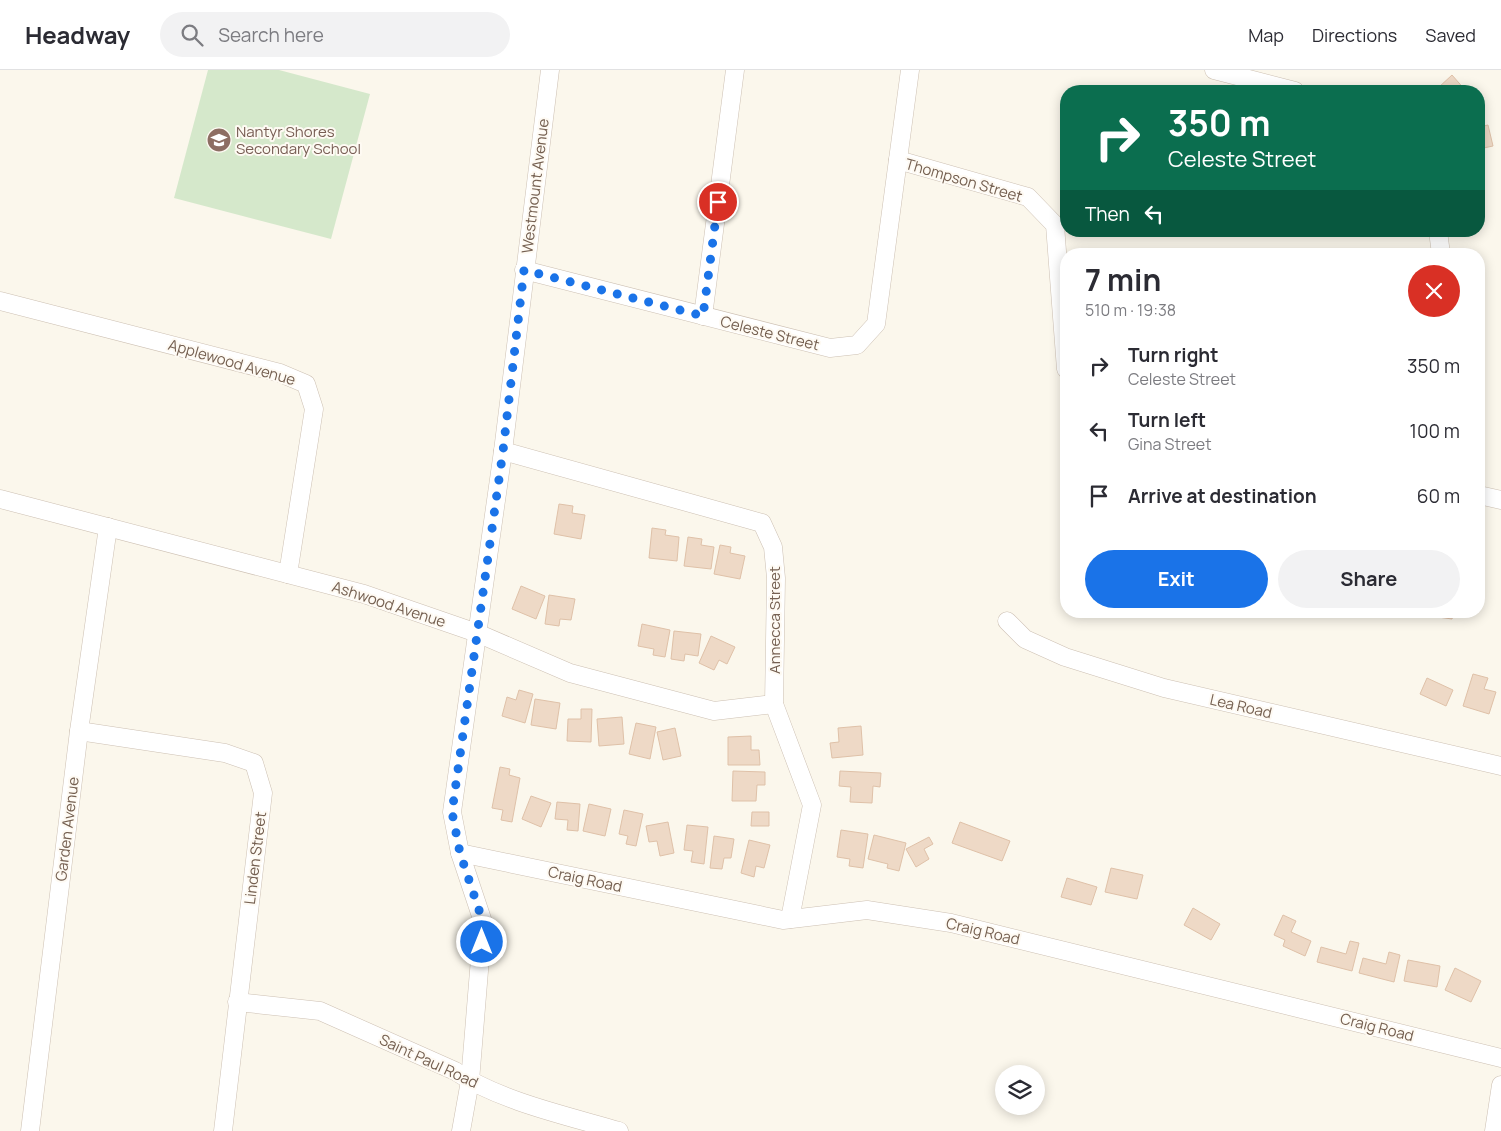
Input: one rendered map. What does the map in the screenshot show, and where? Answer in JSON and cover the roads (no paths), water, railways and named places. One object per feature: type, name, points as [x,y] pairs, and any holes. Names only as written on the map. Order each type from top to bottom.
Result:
[{"type":"street","name":"Westmount Avenue","points":[[462,1131],[470,1081],[483,922],[460,853],[452,812],[503,451],[550,70]]},
{"type":"street","points":[[703,316],[735,70]]},
{"type":"street","name":"Celeste Street","points":[[524,270],[830,348],[857,345],[876,324],[910,70]]},
{"type":"street","points":[[1214,70],[1272,85]]},
{"type":"street","name":"Thompson Street","points":[[898,160],[1028,197],[1055,225],[1060,290]]},
{"type":"street","name":"Applewood Avenue","points":[[0,301],[280,373],[306,384],[314,409],[288,574]]},
{"type":"street","name":"Annecca Street","points":[[503,451],[762,523],[773,548],[776,578],[774,704],[812,805],[790,919]]},
{"type":"street","points":[[1485,496],[1501,500]]},
{"type":"street","name":"Ashwood Avenue","points":[[0,499],[364,594],[477,633],[570,673],[714,711],[774,704]]},
{"type":"street","name":"Garden Avenue","points":[[30,1131],[79,731],[108,527]]},
{"type":"street","name":"Lea Road","points":[[1007,621],[1025,639],[1065,657],[1164,688],[1494,764]]},
{"type":"street","name":"Linden Street","points":[[79,731],[225,753],[254,763],[263,793],[222,1131]]},
{"type":"street","name":"Craig Road","points":[[460,853],[783,920],[867,910],[951,923],[1501,1058]]},
{"type":"street","name":"Saint Paul Road","points":[[237,1002],[320,1010],[455,1071],[470,1081],[538,1107],[619,1131]]},
{"type":"street","points":[[1494,1131],[1501,1085]]},
{"type":"place","name":"Nantyr Shores Secondary School","points":[[219,140]]}]
